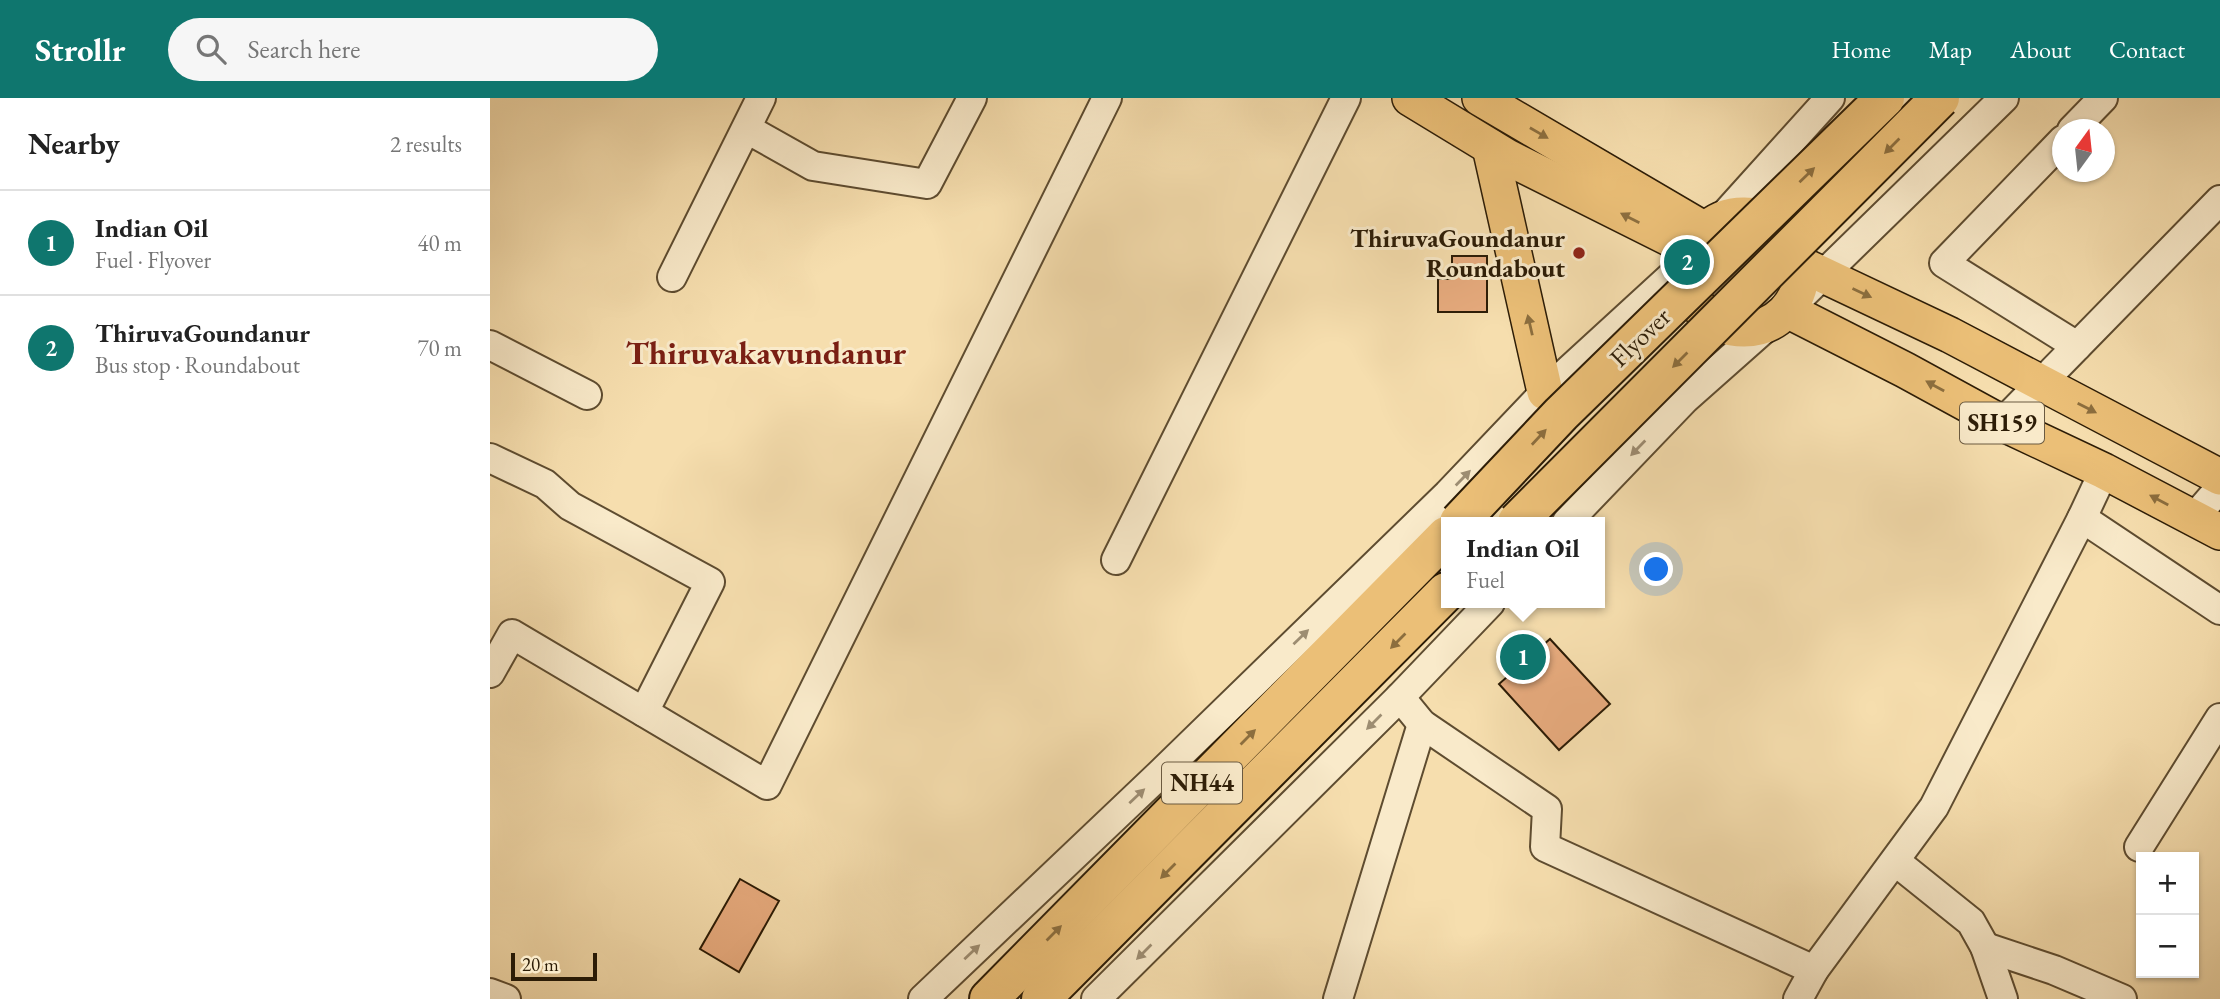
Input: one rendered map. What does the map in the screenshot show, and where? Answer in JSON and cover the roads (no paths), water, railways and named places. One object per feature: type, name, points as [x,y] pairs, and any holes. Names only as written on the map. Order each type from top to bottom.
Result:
[{"type":"highway","name":"Flyover","points":[[1464,517],[1560,415],[1885,98]]},
{"type":"highway","points":[[1522,517],[1940,98]]},
{"type":"highway","name":"NH44","points":[[989,999],[1441,541]]},
{"type":"highway","name":"NH44","points":[[1041,999],[1441,598]]},
{"type":"main road","points":[[1410,98],[1490,147],[1701,240]]},
{"type":"main road","points":[[1480,98],[1701,240]]},
{"type":"main road","points":[[1490,147],[1545,392]]},
{"type":"main road","points":[[1812,270],[1800,281],[1796,296],[1780,316],[1758,328],[1726,326],[1711,319],[1699,308],[1687,279],[1701,240],[1746,216],[1771,222],[1790,241],[1812,270],[1950,335],[2220,477]]},
{"type":"main road","name":"SH159","points":[[1780,316],[1905,370],[2002,424],[2104,471],[2207,525]]},
{"type":"street","points":[[672,277],[761,98]]},
{"type":"street","points":[[747,129],[813,166],[927,184],[972,98]]},
{"type":"street","points":[[490,673],[512,634],[767,785],[1107,98]]},
{"type":"street","points":[[1116,560],[1346,98]]},
{"type":"street","points":[[923,999],[1160,774],[1448,494],[1545,392],[1701,240],[1830,98]]},
{"type":"street","points":[[1812,270],[2004,98]]},
{"type":"street","points":[[2083,119],[2103,98]]},
{"type":"street","points":[[2052,151],[1944,263],[2077,346]]},
{"type":"street","points":[[2002,424],[2220,200]]},
{"type":"street","points":[[1572,517],[1685,398],[1780,316]]},
{"type":"street","points":[[490,345],[587,395]]},
{"type":"street","points":[[490,458],[545,484],[570,506],[709,582],[644,712]]},
{"type":"street","points":[[1798,999],[1814,970],[1934,807],[2104,471]]},
{"type":"street","points":[[2207,525],[2220,488]]},
{"type":"street","points":[[2082,518],[2220,610]]},
{"type":"street","points":[[1096,999],[1400,697],[1485,608]]},
{"type":"street","points":[[1400,697],[1422,724],[1547,809],[1545,847],[1814,970]]},
{"type":"street","points":[[2139,847],[2220,718]]},
{"type":"street","points":[[1338,999],[1422,724]]},
{"type":"street","points":[[1895,860],[1971,922],[1985,947],[2003,999]]},
{"type":"street","points":[[1985,947],[2054,970],[2122,999]]},
{"type":"street","points":[[490,993],[506,999]]},
{"type":"place","name":"ThiruvaGoundanur Roundabout","points":[[1579,253]]},
{"type":"place","name":"ThiruvaGoundanur","points":[[1687,262]]},
{"type":"place","name":"Indian Oil","points":[[1523,657]]},
{"type":"district","name":"Thiruvakavundanur","points":[[766,352]]}]
